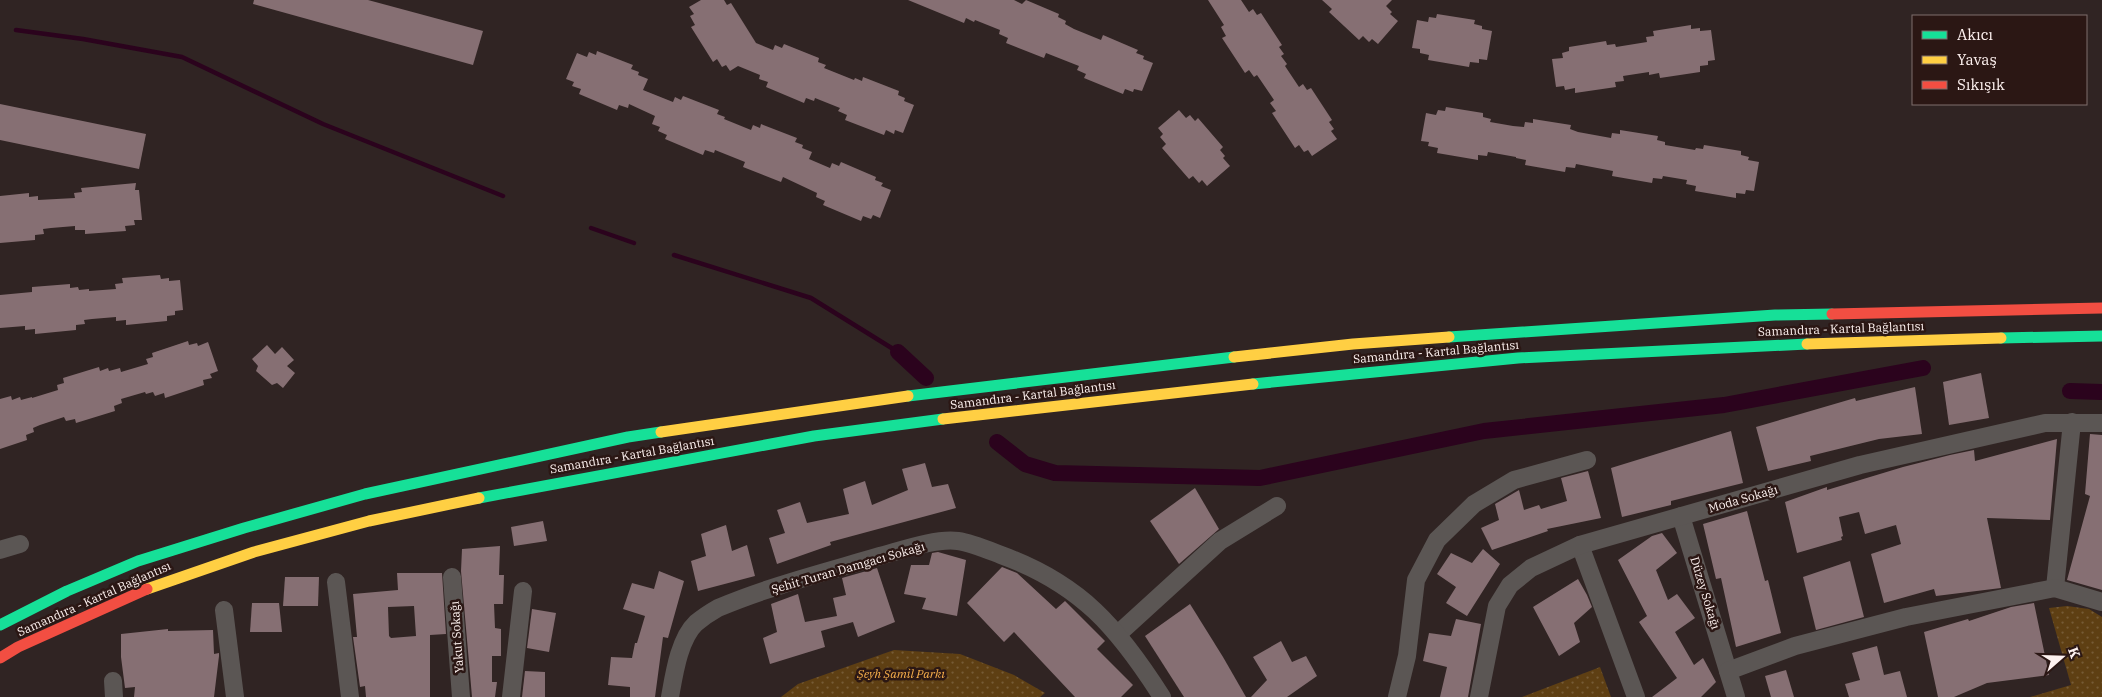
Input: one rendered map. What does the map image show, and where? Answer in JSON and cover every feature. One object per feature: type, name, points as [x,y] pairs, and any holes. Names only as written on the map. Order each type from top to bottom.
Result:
[{"type":"highway","name":"Samandıra - Kartal Bağlantısı","points":[[0,625],[68,591],[138,561],[244,528],[364,494],[628,437],[812,409],[988,385],[1353,344],[1775,315],[2102,308]]},
{"type":"highway","name":"Samandıra - Kartal Bağlantısı","points":[[0,658],[18,647],[160,583],[264,549],[369,521],[521,489],[814,436],[1022,409],[1348,373],[1518,358],[1970,338],[2102,336]]},
{"type":"street","points":[[2055,588],[2072,422]]},
{"type":"street","name":"Moda Sokağı","points":[[1480,697],[1497,606],[1510,585],[1532,568],[1580,545],[1860,465],[2045,423],[2102,423]]},
{"type":"street","points":[[1397,697],[1407,656],[1416,580],[1437,540],[1474,504],[1514,480],[1587,460]]},
{"type":"street","points":[[1118,634],[1220,541],[1277,506]]},
{"type":"street","name":"Düzey Sokağı","points":[[1681,516],[1736,697]]},
{"type":"street","name":"Şehit Turan Damgacı Sokağı","points":[[670,697],[674,672],[688,633],[696,623],[716,609],[811,576],[912,548],[940,542],[957,541],[1013,559],[1044,572],[1083,599],[1118,634],[1136,657],[1160,696]]},
{"type":"street","points":[[0,550],[20,544]]},
{"type":"street","points":[[1580,545],[1636,697]]},
{"type":"street","name":"Yakut Sokağı","points":[[452,577],[461,697]]},
{"type":"street","points":[[336,582],[350,697]]},
{"type":"street","points":[[1728,670],[1794,646],[1906,617],[2055,588],[2102,602]]},
{"type":"street","points":[[511,697],[523,591]]},
{"type":"street","points":[[224,610],[234,697]]},
{"type":"green space","points":[[2067,606],[2089,609],[2102,617],[2102,697],[2030,697],[2071,685],[2049,608]]},
{"type":"green space","name":"Şeyh Şamil Parkı","points":[[894,650],[960,654],[1014,675],[1045,693],[1040,697],[781,697],[798,684]]},
{"type":"green space","points":[[1600,667],[1611,697],[1522,697],[1595,669]]},
{"type":"building","points":[[254,0],[368,0],[483,31],[473,65],[253,4]]},
{"type":"building","points":[[701,0],[724,0],[727,5],[731,3],[756,43],[773,50],[775,45],[782,48],[784,44],[819,58],[818,62],[826,65],[824,68],[854,80],[855,78],[862,81],[863,77],[899,91],[898,95],[905,98],[904,101],[914,105],[903,133],[895,130],[894,134],[886,130],[884,135],[845,120],[847,115],[838,111],[840,108],[815,98],[814,101],[806,98],[804,103],[766,87],[768,82],[759,79],[760,75],[738,66],[730,71],[726,65],[722,67],[717,59],[713,62],[691,27],[695,25],[690,16],[694,14],[689,7]]},
{"type":"building","points":[[908,0],[1014,0],[1022,4],[1026,0],[1059,14],[1058,17],[1066,21],[1065,24],[1074,29],[1101,40],[1103,35],[1138,50],[1136,53],[1144,56],[1143,59],[1153,63],[1142,91],[1134,89],[1133,92],[1125,89],[1123,94],[1084,78],[1086,74],[1077,70],[1079,66],[1046,53],[1044,58],[1006,43],[1008,38],[999,34],[1000,30],[966,18],[964,23]]},
{"type":"building","points":[[1208,0],[1241,0],[1249,12],[1253,9],[1257,15],[1261,13],[1282,45],[1279,47],[1284,54],[1281,56],[1287,64],[1285,66],[1299,87],[1303,84],[1307,90],[1311,88],[1332,120],[1329,122],[1334,129],[1331,131],[1337,139],[1312,156],[1308,150],[1304,152],[1299,145],[1295,148],[1272,113],[1276,111],[1270,103],[1274,100],[1257,75],[1254,77],[1249,70],[1245,73],[1222,38],[1226,36],[1221,27],[1224,25]]},
{"type":"building","points":[[1322,0],[1392,0],[1386,6],[1392,12],[1390,14],[1398,21],[1378,44],[1372,39],[1369,42],[1363,36],[1359,40],[1329,12],[1332,9]]},
{"type":"building","points":[[1437,14],[1475,20],[1474,24],[1482,26],[1482,29],[1492,31],[1487,60],[1479,59],[1479,63],[1470,62],[1469,67],[1428,60],[1429,55],[1420,53],[1420,49],[1412,48],[1417,20],[1428,22],[1429,17],[1436,18]]},
{"type":"building","points":[[1691,25],[1691,29],[1700,28],[1700,31],[1711,30],[1715,60],[1708,61],[1708,65],[1700,66],[1700,72],[1660,78],[1659,73],[1649,75],[1649,72],[1623,76],[1624,81],[1615,82],[1616,87],[1575,93],[1575,88],[1565,90],[1564,86],[1556,87],[1552,59],[1563,58],[1562,53],[1569,51],[1569,47],[1606,41],[1607,45],[1615,44],[1616,47],[1647,42],[1646,37],[1654,36],[1653,31]]},
{"type":"building","points":[[597,51],[633,65],[631,69],[639,72],[638,75],[648,79],[643,90],[673,102],[675,97],[681,100],[683,96],[719,110],[717,114],[725,117],[724,119],[751,130],[753,125],[760,128],[761,124],[797,138],[795,142],[803,145],[802,148],[812,152],[809,159],[830,168],[832,163],[839,166],[841,162],[876,177],[875,180],[883,183],[881,186],[891,190],[880,218],[873,215],[871,219],[863,216],[861,221],[823,205],[825,201],[816,197],[817,193],[783,177],[781,182],[743,167],[745,162],[715,150],[714,153],[705,150],[703,155],[665,139],[667,135],[658,131],[660,127],[652,124],[655,116],[629,104],[628,108],[619,105],[617,110],[579,94],[581,89],[572,86],[574,82],[566,79],[577,53],[587,57],[589,52],[596,55]]},
{"type":"building","points":[[0,104],[146,134],[139,169],[0,140]]},
{"type":"building","points":[[1446,107],[1483,113],[1483,117],[1491,119],[1490,122],[1513,126],[1524,127],[1525,122],[1533,123],[1533,119],[1571,125],[1570,129],[1578,132],[1611,138],[1612,133],[1620,134],[1620,130],[1658,136],[1657,140],[1665,142],[1665,145],[1695,150],[1696,148],[1703,149],[1704,145],[1741,151],[1741,155],[1749,157],[1748,160],[1759,162],[1754,191],[1746,190],[1745,194],[1736,193],[1736,198],[1695,191],[1696,186],[1686,184],[1687,180],[1663,176],[1662,179],[1653,178],[1652,183],[1612,176],[1613,171],[1576,164],[1575,168],[1566,167],[1565,172],[1525,165],[1526,160],[1488,152],[1487,156],[1478,155],[1478,160],[1437,153],[1438,148],[1428,146],[1429,142],[1421,141],[1426,113],[1436,115],[1438,110],[1445,111]]},
{"type":"building","points":[[1179,110],[1186,118],[1190,115],[1195,121],[1198,118],[1223,147],[1220,150],[1225,156],[1223,158],[1230,166],[1207,186],[1202,180],[1199,183],[1193,176],[1189,179],[1162,148],[1166,144],[1160,137],[1163,134],[1158,128]]},
{"type":"building","points":[[136,183],[135,190],[139,190],[142,220],[134,220],[135,225],[125,226],[126,231],[85,234],[85,230],[75,230],[75,226],[51,228],[43,229],[44,234],[35,235],[35,240],[0,243],[0,196],[29,193],[29,197],[38,196],[38,200],[75,198],[74,193],[82,192],[81,188]]},
{"type":"building","points":[[160,275],[161,279],[169,278],[169,281],[180,280],[183,310],[175,311],[175,315],[167,316],[167,321],[126,325],[126,320],[116,321],[116,317],[92,319],[84,320],[85,324],[76,325],[76,330],[35,334],[35,329],[25,330],[25,326],[0,328],[0,295],[32,292],[32,287],[70,284],[70,288],[78,287],[79,290],[116,289],[115,284],[123,283],[122,278]]},
{"type":"building","points":[[188,341],[189,345],[197,343],[198,346],[208,342],[218,371],[210,374],[212,378],[203,380],[204,385],[165,398],[164,393],[155,396],[153,392],[146,394],[145,392],[121,399],[122,403],[114,406],[115,411],[76,423],[75,419],[66,421],[64,417],[33,428],[34,432],[26,435],[27,440],[0,449],[0,399],[11,396],[12,400],[20,397],[21,400],[58,390],[57,385],[64,383],[63,378],[99,367],[100,371],[108,368],[109,371],[120,368],[121,372],[148,364],[146,359],[153,357],[152,353]]},
{"type":"building","points":[[267,345],[275,354],[282,347],[294,360],[287,366],[295,373],[283,388],[277,383],[272,385],[256,371],[258,366],[252,359]]},
{"type":"building","points":[[1981,373],[1989,418],[1949,425],[1943,382]]},
{"type":"building","points":[[1915,387],[1922,434],[1879,439],[1810,456],[1811,461],[1768,471],[1756,427],[1855,398],[1856,401]]},
{"type":"building","points":[[1731,431],[1743,483],[1671,501],[1671,505],[1622,517],[1611,468]]},
{"type":"building","points":[[2090,434],[2102,435],[2102,590],[2067,580],[2090,496],[2085,494]]},
{"type":"building","points":[[2057,439],[2050,520],[1987,518],[2001,588],[1936,596],[1934,589],[1884,603],[1871,554],[1901,544],[1896,525],[1865,534],[1859,512],[1839,517],[1843,536],[1841,537],[1842,540],[1797,553],[1785,502],[1827,487],[1827,490],[1950,455],[1974,450],[1975,461]]},
{"type":"building","points":[[925,463],[932,487],[948,484],[956,508],[830,542],[831,545],[777,564],[769,538],[785,533],[777,510],[800,502],[807,523],[849,514],[843,489],[865,481],[872,505],[908,490],[902,469]]},
{"type":"building","points":[[1588,471],[1601,518],[1547,529],[1548,531],[1492,550],[1481,528],[1499,520],[1495,504],[1519,490],[1524,510],[1539,505],[1541,509],[1567,501],[1561,478]]},
{"type":"building","points":[[1195,488],[1219,529],[1179,564],[1150,521]]},
{"type":"building","points":[[1747,511],[1765,581],[1768,580],[1781,633],[1736,647],[1721,578],[1716,579],[1703,524]]},
{"type":"building","points":[[543,521],[547,541],[514,546],[511,527]]},
{"type":"building","points":[[726,525],[732,551],[747,545],[755,576],[698,591],[691,561],[706,556],[701,534]]},
{"type":"building","points":[[1662,533],[1677,553],[1656,570],[1668,600],[1677,594],[1695,618],[1675,632],[1694,665],[1703,658],[1716,682],[1701,697],[1652,697],[1677,678],[1639,622],[1647,616],[1618,560],[1652,536]]},
{"type":"building","points":[[500,546],[499,575],[504,575],[503,604],[494,604],[495,628],[501,629],[501,656],[492,656],[492,682],[497,682],[495,697],[472,697],[461,571],[462,549]]},
{"type":"building","points":[[1483,549],[1500,564],[1467,616],[1446,603],[1456,587],[1437,574],[1451,553],[1472,563]]},
{"type":"building","points":[[938,552],[966,560],[957,616],[922,609],[926,598],[904,594],[911,565],[929,565],[932,553]]},
{"type":"building","points":[[1850,561],[1864,617],[1816,630],[1803,577]]},
{"type":"building","points":[[1002,567],[1017,573],[1056,609],[1065,601],[1105,641],[1097,649],[1133,685],[1121,697],[1075,697],[1014,632],[1004,642],[967,603]]},
{"type":"building","points":[[877,568],[895,622],[858,637],[853,622],[821,631],[825,647],[770,664],[763,638],[777,632],[771,604],[798,594],[805,622],[837,616],[833,598],[846,595],[842,578]]},
{"type":"building","points":[[659,571],[684,581],[668,638],[663,637],[655,697],[630,697],[630,687],[608,685],[611,657],[632,658],[635,643],[637,643],[645,616],[623,609],[632,583],[654,589]]},
{"type":"building","points":[[397,573],[442,573],[446,634],[430,635],[430,697],[366,697],[365,686],[360,687],[353,637],[357,637],[353,594],[398,590]],"holes":[[[414,606],[416,636],[391,638],[389,636],[388,607]]]},
{"type":"building","points":[[285,577],[319,577],[318,606],[283,606]]},
{"type":"building","points":[[1578,579],[1592,607],[1574,623],[1580,642],[1559,656],[1533,607]]},
{"type":"building","points":[[252,603],[279,603],[282,632],[250,632]]},
{"type":"building","points":[[2034,603],[2049,675],[1987,683],[1954,697],[1938,697],[1924,632],[1968,619],[1969,621],[2011,607]]},
{"type":"building","points":[[1190,604],[1246,697],[1184,697],[1145,636]]},
{"type":"building","points":[[532,609],[556,613],[549,652],[527,648]]},
{"type":"building","points":[[1456,619],[1481,624],[1468,697],[1440,697],[1447,667],[1423,661],[1429,633],[1451,636]]},
{"type":"building","points":[[168,629],[168,631],[213,630],[214,654],[219,653],[214,697],[134,697],[135,687],[125,688],[121,657],[121,634]]},
{"type":"building","points":[[1281,641],[1292,662],[1306,656],[1317,676],[1287,697],[1251,697],[1267,680],[1253,657]]},
{"type":"building","points":[[1877,646],[1884,675],[1900,671],[1907,697],[1849,697],[1845,684],[1860,680],[1852,653]]},
{"type":"building","points":[[1786,670],[1794,697],[1771,697],[1765,676]]},
{"type":"building","points":[[525,671],[545,672],[545,697],[522,697]]},
{"type":"waterway","points":[[16,30],[83,39],[182,57],[323,124],[503,196]]},
{"type":"waterway","points":[[591,228],[634,243]]},
{"type":"waterway","points":[[674,255],[811,298],[898,352]]},
{"type":"waterway","points":[[898,352],[926,378]]},
{"type":"waterway","points":[[997,442],[1025,464],[1055,473],[1260,478],[1484,431],[1724,405],[1923,368]]},
{"type":"waterway","points":[[2070,391],[2102,392]]},
{"type":"traffic: fast","points":[[1449,337],[1775,315],[1832,314]]},
{"type":"traffic: fast","points":[[2001,338],[2102,336]]},
{"type":"traffic: fast","points":[[1253,384],[1518,358],[1807,344]]},
{"type":"traffic: fast","points":[[908,396],[1234,357]]},
{"type":"traffic: fast","points":[[479,498],[814,436],[943,419]]},
{"type":"traffic: fast","points":[[0,625],[67,591],[138,561],[244,528],[365,494],[628,437],[661,432]]},
{"type":"traffic: slow","points":[[1234,357],[1353,344],[1449,337]]},
{"type":"traffic: slow","points":[[1807,344],[2001,338]]},
{"type":"traffic: slow","points":[[943,419],[1253,384]]},
{"type":"traffic: slow","points":[[661,432],[908,396]]},
{"type":"traffic: slow","points":[[147,589],[254,552],[369,521],[479,498]]},
{"type":"traffic: jam","points":[[1832,314],[2102,308]]},
{"type":"traffic: jam","points":[[0,658],[18,647],[147,589]]}]
